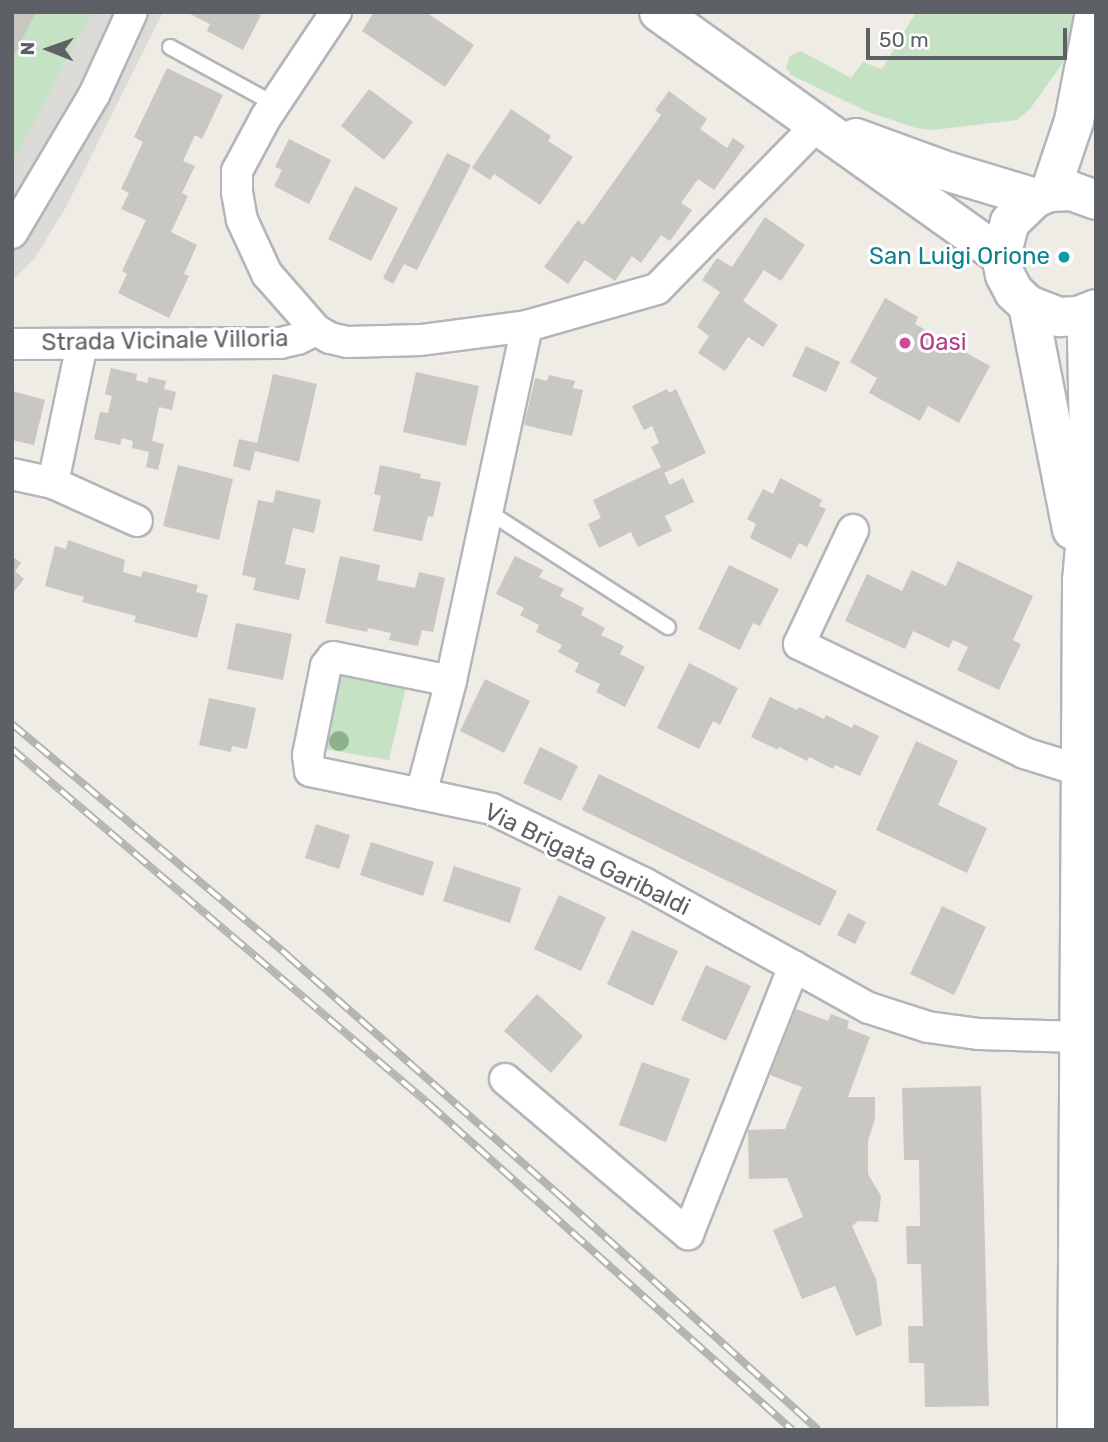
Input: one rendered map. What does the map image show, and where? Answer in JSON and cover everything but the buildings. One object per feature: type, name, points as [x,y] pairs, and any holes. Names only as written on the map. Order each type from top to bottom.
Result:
[{"type":"main road","points":[[659,12],[1002,256]]},
{"type":"main road","points":[[1095,12],[1074,121],[1042,195],[1010,222],[1002,256],[1005,275],[1014,292],[1028,305],[1060,317],[1078,316],[1095,309]]},
{"type":"main road","points":[[818,124],[949,172],[1042,195],[1071,191],[1096,200]]},
{"type":"main road","points":[[1028,305],[1047,391],[1082,581]]},
{"type":"main road","points":[[1077,1430],[1082,581],[1090,491],[1087,339],[1095,309]]},
{"type":"street","points":[[12,233],[94,95],[132,12]]},
{"type":"street","name":"Strada Vicinale Villoria","points":[[336,12],[274,104],[237,171],[237,192],[242,219],[267,274],[316,330],[330,338],[348,342],[421,341],[527,326],[657,289],[818,124]]},
{"type":"street","points":[[421,794],[452,681],[527,326]]},
{"type":"street","name":"Strada Vicinale Villoria","points":[[12,344],[279,343],[298,339],[316,330]]},
{"type":"street","points":[[53,483],[82,344]]},
{"type":"street","points":[[12,474],[53,483],[137,522]]},
{"type":"street","points":[[853,530],[799,644],[1024,753],[1079,770]]},
{"type":"street","name":"Via Brigata Garibaldi","points":[[452,681],[333,657],[326,666],[308,755],[310,771],[492,809],[644,883],[869,1007],[928,1027],[978,1034],[1080,1037]]},
{"type":"street","points":[[505,1079],[688,1234],[794,966]]},
{"type":"lane","points":[[170,47],[274,104]]},
{"type":"lane","points":[[487,511],[668,627]]},
{"type":"shaded area","points":[[12,12],[163,12],[66,207],[35,258],[12,281]]},
{"type":"green space","points":[[12,12],[92,12],[12,164]]},
{"type":"green space","points":[[916,12],[1073,12],[1068,50],[1060,67],[1030,109],[1017,120],[933,130],[916,128],[868,112],[791,75],[786,67],[790,56],[801,51],[851,78],[863,62],[882,69]]},
{"type":"green space","points":[[332,670],[406,687],[389,760],[318,748]]},
{"type":"railway","points":[[12,724],[288,956],[558,1194],[818,1430]]},
{"type":"railway","points":[[12,749],[429,1104],[792,1430]]},
{"type":"place","name":"San Luigi Orione","points":[[1064,257]]},
{"type":"place","name":"Oasi","points":[[905,343]]}]
